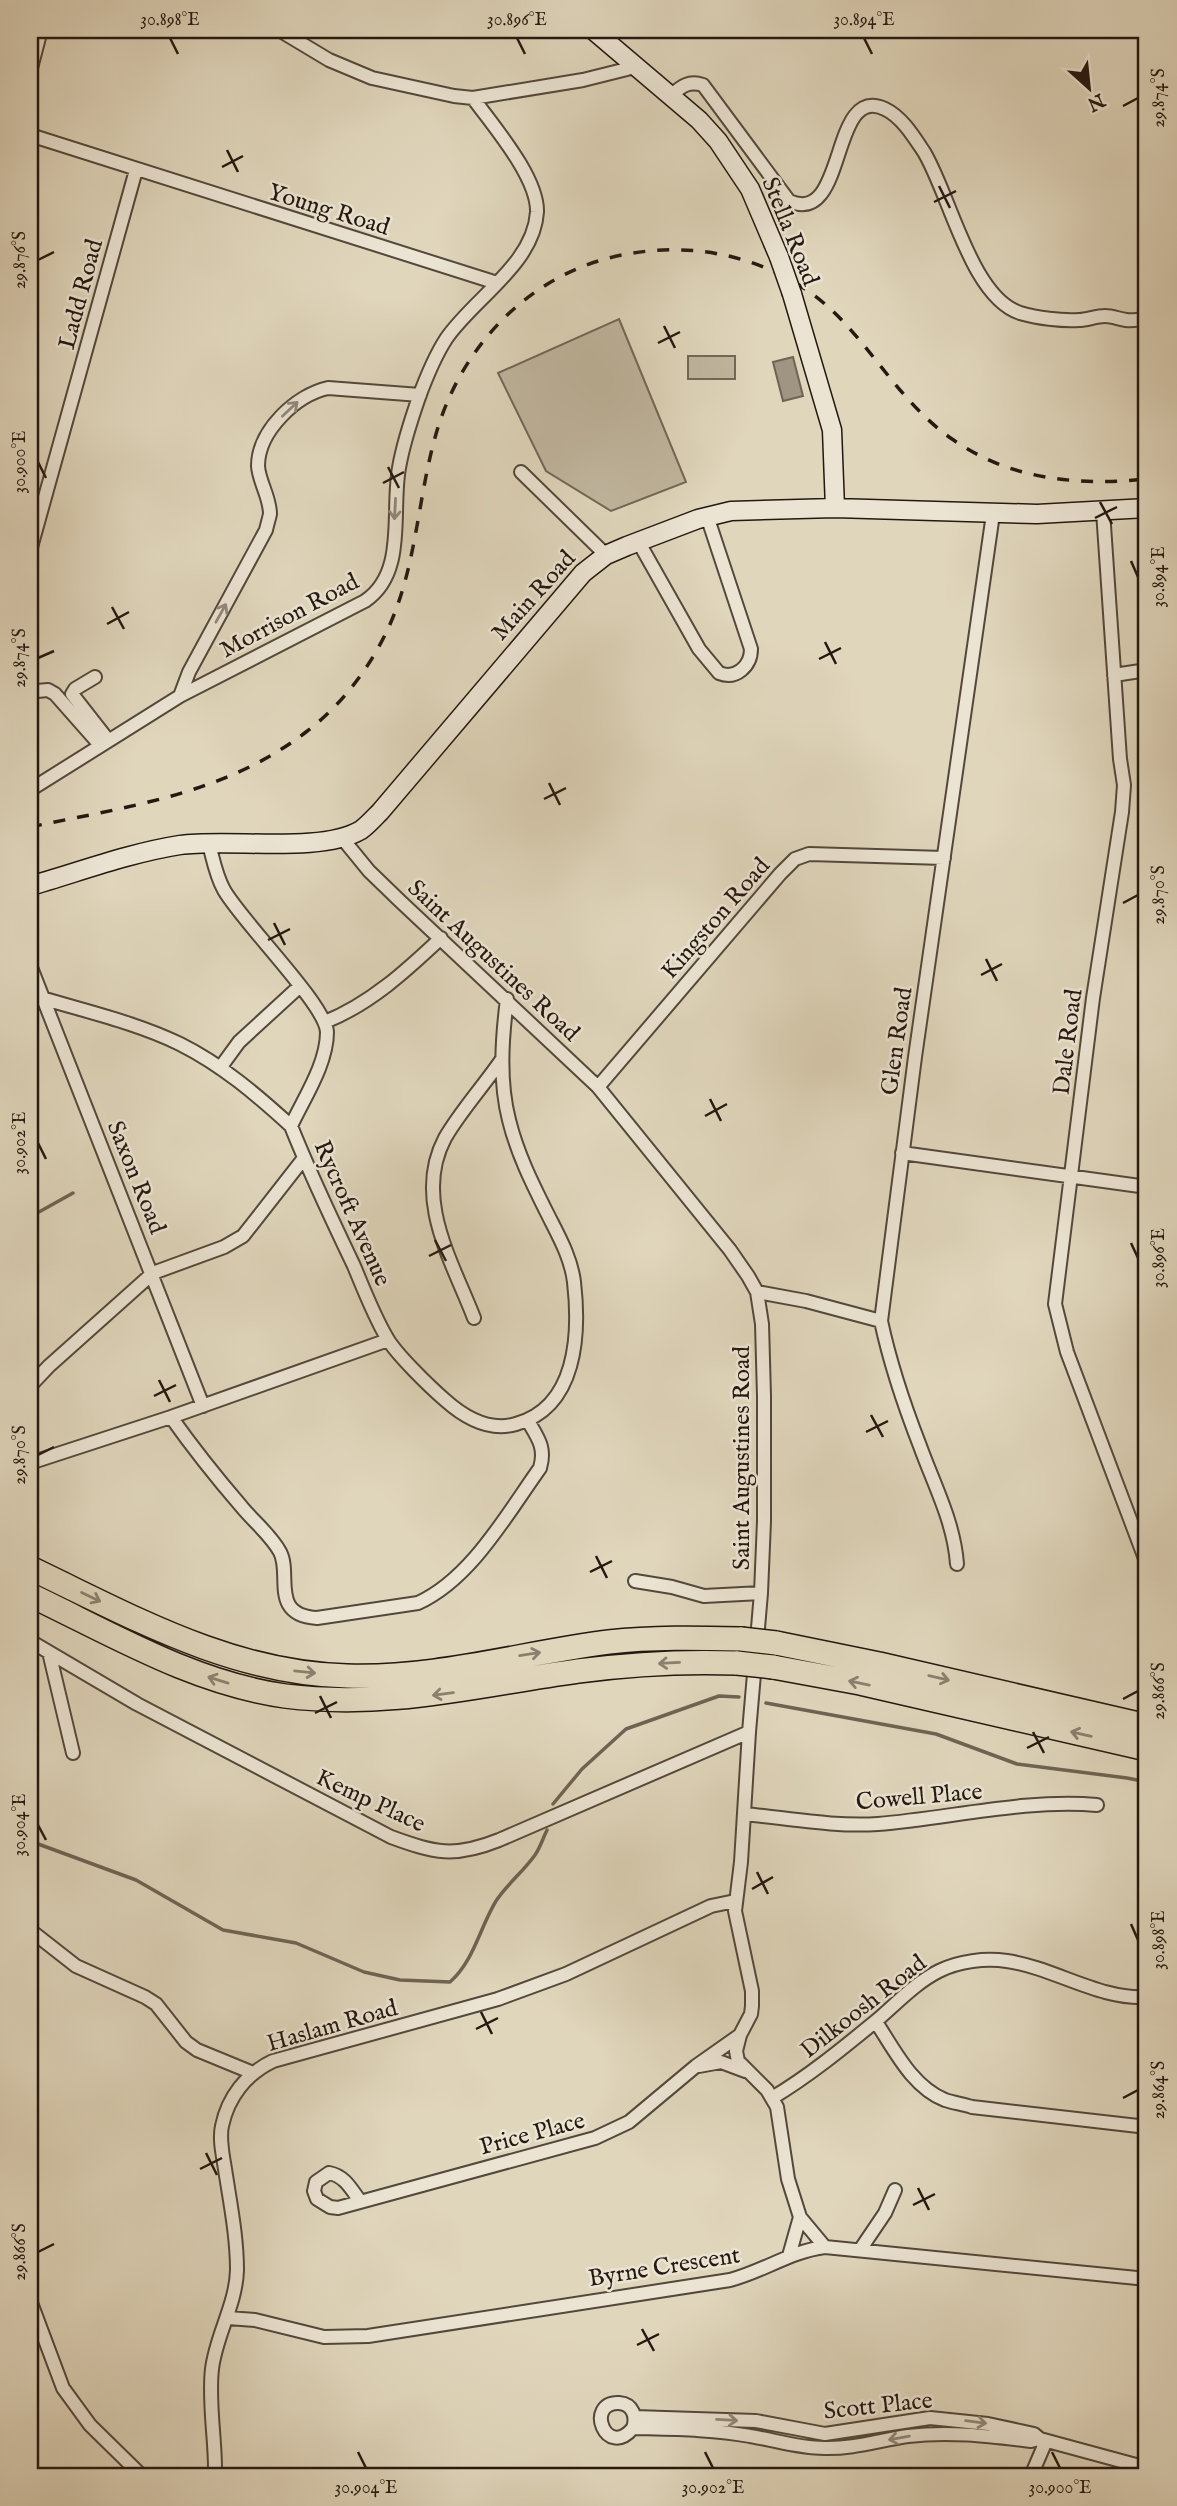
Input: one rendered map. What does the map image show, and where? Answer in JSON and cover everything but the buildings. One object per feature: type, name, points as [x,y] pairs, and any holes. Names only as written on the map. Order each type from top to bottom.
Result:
[{"type":"highway","points":[[30,1567],[165,1633],[206,1650],[297,1672],[346,1676],[392,1675],[649,1638],[741,1639],[776,1643],[879,1664],[1147,1726]]},
{"type":"highway","points":[[30,1595],[160,1660],[223,1682],[282,1695],[339,1701],[401,1699],[579,1671],[695,1661],[737,1663],[860,1683],[1147,1749]]},
{"type":"main road","name":"Stella Road","points":[[593,30],[699,120],[734,162],[761,211],[792,294],[832,430],[835,508]]},
{"type":"main road","name":"Main Road","points":[[30,886],[183,845],[304,842],[342,838],[360,830],[380,812],[573,583],[606,555],[707,516],[752,509],[835,508],[993,514],[1147,508]]},
{"type":"street","points":[[30,72],[41,30]]},
{"type":"street","points":[[279,30],[328,60],[372,78],[430,92],[473,98],[583,80],[635,67]]},
{"type":"street","points":[[670,96],[686,83],[703,85],[789,201],[797,205],[815,200],[822,194],[843,139],[856,115],[873,107],[883,108],[913,135],[932,165],[973,262],[996,298],[1022,314],[1076,320],[1105,316],[1128,320],[1147,319]]},
{"type":"street","name":"Morrison Road","points":[[30,790],[180,696],[365,601],[384,584],[392,559],[398,471],[420,395],[446,340],[529,243],[536,221],[537,209],[526,176],[473,98]]},
{"type":"street","name":"Young Road","points":[[30,135],[497,283]]},
{"type":"street","name":"Ladd Road","points":[[30,551],[136,170]]},
{"type":"street","points":[[180,696],[189,672],[266,530],[270,514],[258,463],[276,423],[298,402],[317,390],[328,387],[420,395]]},
{"type":"street","points":[[520,472],[606,555]]},
{"type":"street","name":"Dale Road","points":[[1103,511],[1124,785],[1093,998],[1055,1304],[1067,1352],[1147,1564]]},
{"type":"street","name":"Glen Road","points":[[957,1564],[950,1521],[919,1444],[887,1348],[881,1321],[902,1153],[993,514]]},
{"type":"street","points":[[638,541],[699,649],[719,673],[724,676],[733,675],[749,662],[751,649],[707,516]]},
{"type":"street","points":[[1114,675],[1147,670]]},
{"type":"street","points":[[95,677],[75,689],[72,694],[104,742]]},
{"type":"street","points":[[37,691],[48,690],[55,694],[104,742]]},
{"type":"street","name":"Saint Augustines Road","points":[[342,838],[369,871],[598,1087],[730,1250],[757,1293],[762,1324],[764,1521],[741,1863],[735,1901],[752,1991],[751,2014],[740,2035],[736,2051],[738,2061],[746,2071]]},
{"type":"street","points":[[209,844],[218,874],[230,899],[313,1002],[325,1022],[344,1014],[386,986],[441,938]]},
{"type":"street","name":"Kingston Road","points":[[598,1087],[795,859],[809,854],[944,858]]},
{"type":"street","name":"Saxon Road","points":[[30,965],[37,994],[153,1273],[203,1406]]},
{"type":"street","points":[[220,1068],[239,1042],[300,986]]},
{"type":"street","points":[[37,994],[152,1031],[180,1044],[247,1085],[291,1126]]},
{"type":"street","points":[[170,1417],[279,1549],[284,1565],[283,1585],[291,1607],[302,1615],[317,1618],[418,1603],[444,1588],[462,1573],[540,1468],[544,1456],[542,1446],[528,1421],[542,1414],[564,1384],[573,1355],[576,1324],[573,1278],[560,1237],[516,1144],[504,1091],[502,1059],[507,999]]},
{"type":"street","name":"Rycroft Avenue","points":[[325,1022],[326,1042],[323,1057],[291,1126],[388,1340],[437,1393],[459,1412],[489,1425],[507,1427],[528,1421]]},
{"type":"street","points":[[474,1318],[433,1209],[432,1178],[446,1136],[502,1059]]},
{"type":"street","points":[[902,1153],[1147,1187]]},
{"type":"street","points":[[30,1386],[153,1273],[234,1243],[250,1230],[304,1158]]},
{"type":"street","points":[[757,1293],[806,1301],[881,1321]]},
{"type":"street","points":[[30,1463],[189,1411],[388,1340]]},
{"type":"street","points":[[189,1411],[190,1444]]},
{"type":"street","points":[[635,1581],[704,1596],[761,1593]]},
{"type":"street","name":"Kemp Place","points":[[30,1641],[137,1704],[391,1837],[420,1848],[447,1853],[474,1850],[499,1840],[749,1732]]},
{"type":"street","points":[[49,1652],[73,1753]]},
{"type":"street","points":[[56,1684],[72,1665]]},
{"type":"street","name":"Cowell Place","points":[[744,1814],[835,1823],[876,1824],[1053,1804],[1097,1805]]},
{"type":"street","name":"Haslam Road","points":[[215,2476],[212,2370],[235,2293],[237,2272],[236,2243],[221,2128],[237,2089],[253,2073],[281,2059],[498,1999],[566,1973],[711,1906],[735,1901]]},
{"type":"street","points":[[30,1930],[76,1966],[156,2004],[186,2042],[197,2050],[253,2073]]},
{"type":"street","name":"Dilkoosh Road","points":[[772,2098],[807,2076],[876,2022],[917,1985],[938,1971],[956,1965],[1006,1961],[1031,1966],[1103,1992],[1147,1997]]},
{"type":"street","points":[[876,2022],[924,2088],[944,2099],[972,2107],[1147,2127]]},
{"type":"street","name":"Price Place","points":[[360,2201],[615,2131],[696,2066],[740,2035]]},
{"type":"street","points":[[696,2066],[721,2062],[746,2071],[760,2082],[772,2098],[780,2122],[788,2179],[800,2217],[825,2247]]},
{"type":"street","points":[[860,2250],[885,2213],[895,2190]]},
{"type":"street","points":[[789,2256],[800,2217]]},
{"type":"street","name":"Byrne Crescent","points":[[228,2318],[255,2320],[324,2337],[368,2336],[554,2305],[730,2280],[756,2272],[789,2256],[825,2247],[1147,2279]]},
{"type":"street","points":[[30,2300],[63,2388],[90,2425],[142,2476]]},
{"type":"street","name":"Scott Place","points":[[634,2422],[682,2423],[798,2446],[823,2448],[843,2448],[934,2434],[961,2433],[1043,2440],[1146,2470]]},
{"type":"street","points":[[1031,2476],[1043,2440]]},
{"type":"shaded area","points":[[619,319],[686,482],[611,511],[546,471],[498,373]]},
{"type":"shaded area","points":[[688,356],[735,356],[735,379],[688,379]]},
{"type":"shaded area","points":[[793,357],[803,396],[783,401],[773,362]]},
{"type":"waterway","points":[[30,1217],[73,1193]]},
{"type":"waterway","points":[[553,1804],[582,1769],[626,1729],[719,1696],[739,1697]]},
{"type":"waterway","points":[[766,1703],[936,1734],[1017,1764],[1147,1782]]},
{"type":"waterway","points":[[30,1841],[136,1880],[223,1930],[296,1943],[364,1972],[400,1980],[450,1982],[471,1954],[496,1901],[535,1855],[547,1830]]},
{"type":"railway","points":[[30,827],[138,805],[209,784],[275,753],[306,732],[334,707],[370,662],[395,612],[408,568],[436,434],[447,402],[463,371],[482,343],[504,318],[529,296],[558,278],[589,264],[622,255],[685,250],[716,253],[775,272],[802,287],[827,306],[923,414],[952,439],[974,453],[997,464],[1045,477],[1096,481],[1147,479]]}]
